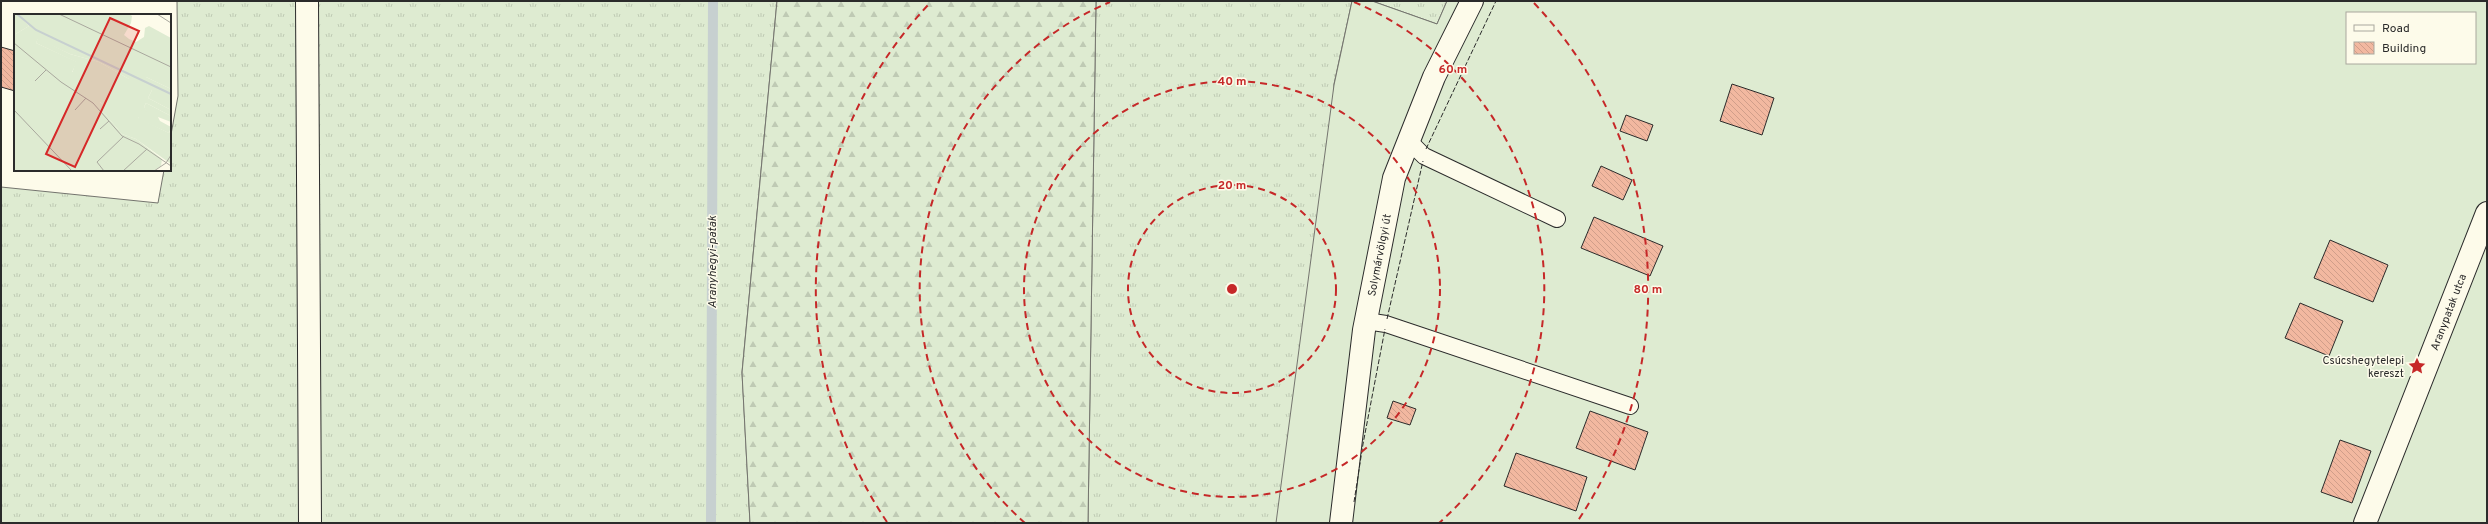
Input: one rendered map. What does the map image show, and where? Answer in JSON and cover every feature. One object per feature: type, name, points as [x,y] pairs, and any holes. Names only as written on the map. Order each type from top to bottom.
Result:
[{"type":"street","points":[[307,1],[310,523]]},
{"type":"street","name":"Solymárvölgyi út","points":[[1340,523],[1366,321],[1394,178],[1434,77],[1472,1]]},
{"type":"street","name":"Aranypatak utca","points":[[2365,523],[2487,213]]},
{"type":"lane","points":[[1409,140],[1424,156],[1557,219]]},
{"type":"lane","points":[[1366,321],[1386,324],[1630,406]]},
{"type":"green space","points":[[177,1],[777,1],[742,372],[750,523],[1,523],[1,187],[158,203],[164,171],[171,171],[171,134],[178,96]]},
{"type":"green space","points":[[777,1],[1096,1],[1088,523],[750,523],[742,373]]},
{"type":"green space","points":[[1096,1],[1352,1],[1334,84],[1325,523],[1088,523]]},
{"type":"green space","points":[[1352,1],[1372,1],[1437,24],[1447,1],[2487,1],[2487,523],[1276,523],[1334,85]]},
{"type":"green space","points":[[1372,1],[1447,1],[1437,24]]},
{"type":"building","points":[[1,47],[14,51],[14,91],[1,87]]},
{"type":"building","points":[[1732,84],[1774,98],[1762,135],[1720,121]]},
{"type":"building","points":[[1626,115],[1653,125],[1647,141],[1620,131]]},
{"type":"building","points":[[1601,166],[1632,180],[1623,200],[1592,186]]},
{"type":"building","points":[[1594,217],[1663,246],[1650,276],[1581,248]]},
{"type":"building","points":[[2330,240],[2388,265],[2373,302],[2314,278]]},
{"type":"building","points":[[2300,303],[2343,321],[2329,356],[2285,338]]},
{"type":"building","points":[[1393,401],[1416,409],[1410,425],[1387,418]]},
{"type":"building","points":[[1590,411],[1648,432],[1635,470],[1576,448]]},
{"type":"building","points":[[2340,440],[2371,451],[2352,503],[2321,492]]},
{"type":"building","points":[[1516,453],[1587,477],[1576,511],[1504,486]]},
{"type":"waterway","name":"Aranyhegyi-patak","points":[[711,523],[713,1]]},
{"type":"fence","points":[[1426,149],[1496,1]]},
{"type":"fence","points":[[1387,319],[1423,161]]},
{"type":"fence","points":[[1354,502],[1363,444],[1385,329]]},
{"type":"place","name":"Csúcshegytelepi kereszt","points":[[2417,366]]}]
